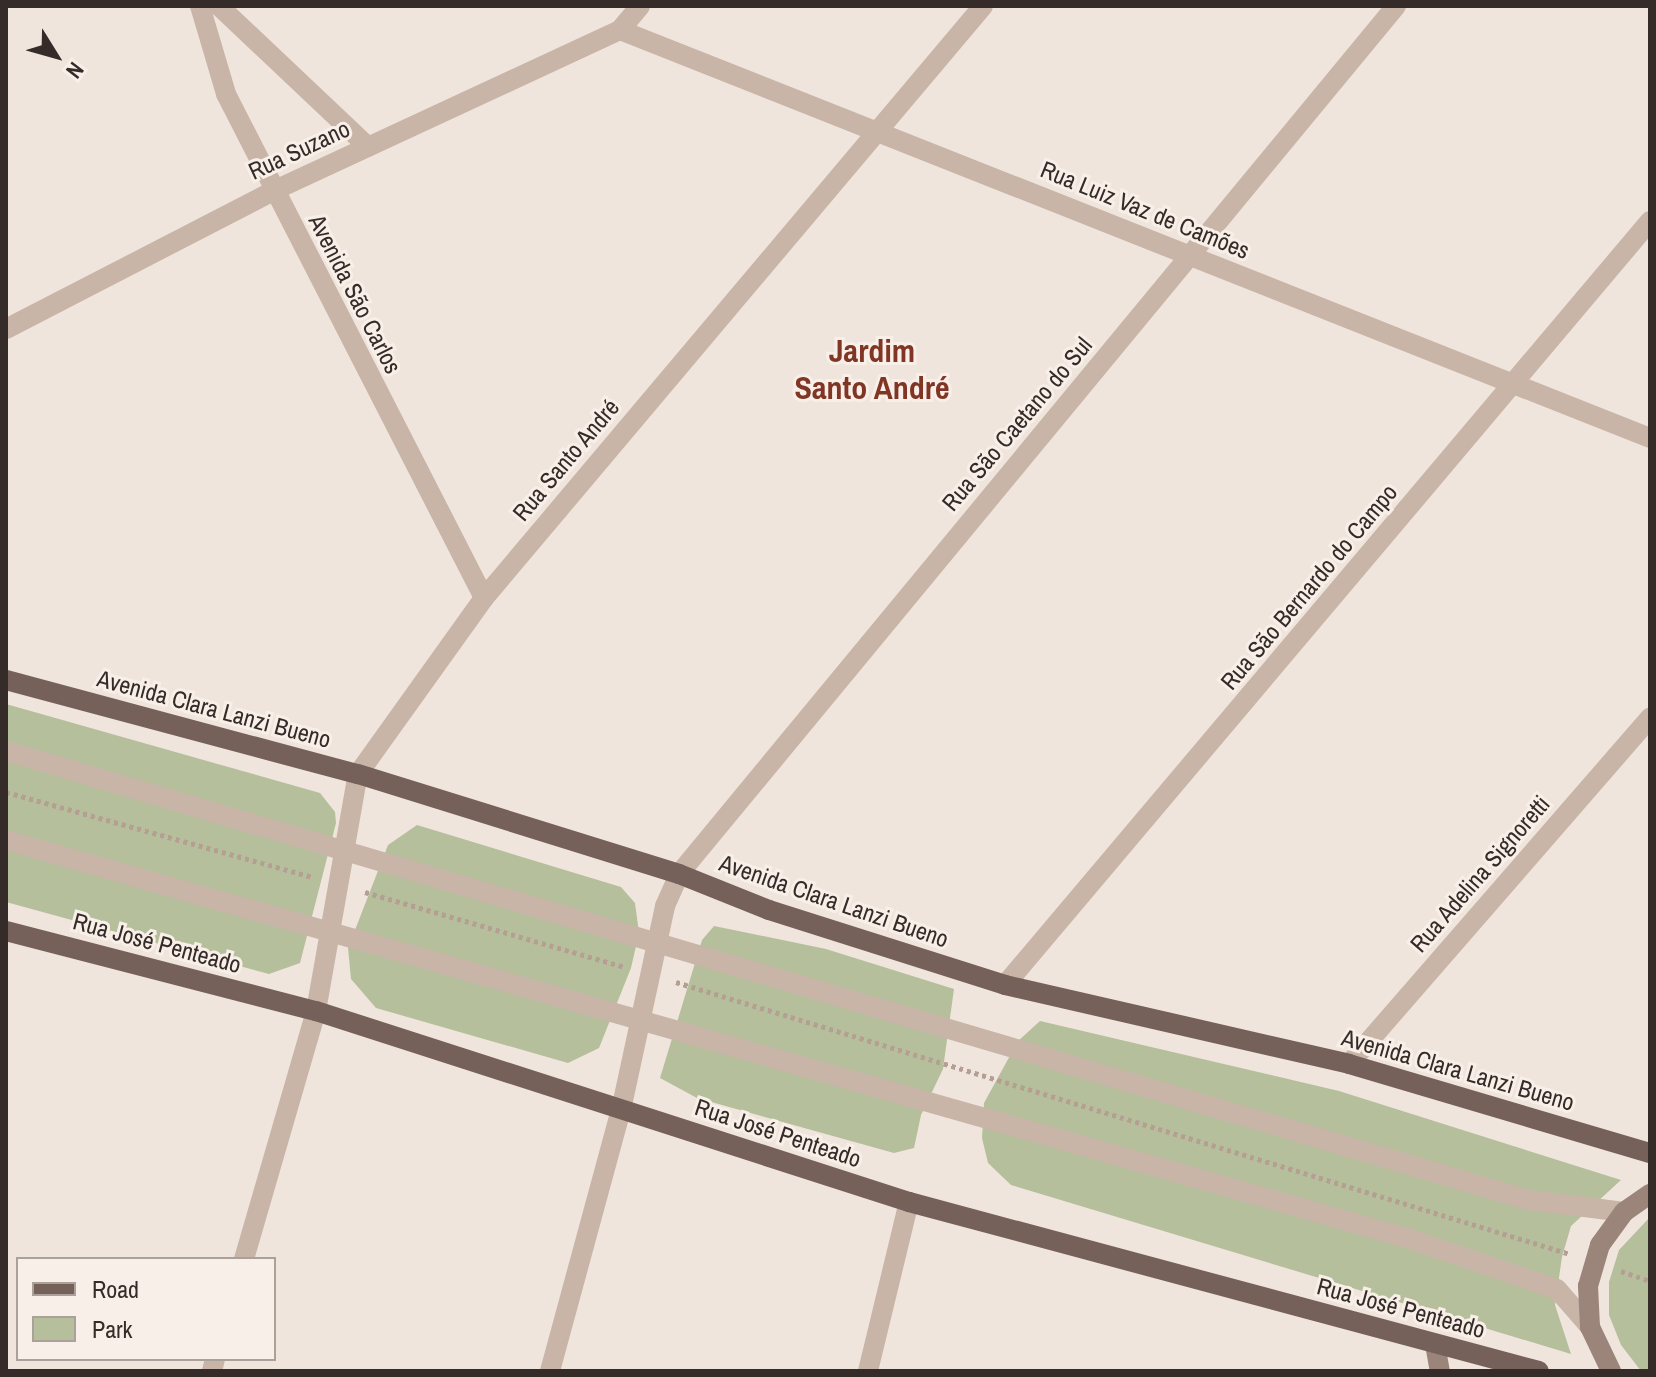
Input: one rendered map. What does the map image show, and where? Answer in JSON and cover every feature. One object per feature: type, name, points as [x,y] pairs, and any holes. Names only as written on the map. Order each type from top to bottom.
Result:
[{"type":"main road","name":"Avenida Clara Lanzi Bueno","points":[[6,680],[358,774],[679,874],[769,910],[1005,985],[1349,1064],[1650,1153]]},
{"type":"main road","name":"Rua José Penteado","points":[[6,931],[316,1011],[909,1202],[1539,1371]]},
{"type":"main road","points":[[1611,1371],[1590,1327],[1588,1286],[1600,1245],[1624,1212],[1650,1194]]},
{"type":"main road","points":[[1435,1344],[1440,1371]]},
{"type":"street","name":"Avenida São Carlos","points":[[200,6],[226,94],[484,598]]},
{"type":"street","points":[[219,6],[368,147]]},
{"type":"street","points":[[620,30],[640,6]]},
{"type":"street","name":"Rua Santo André","points":[[245,1257],[316,1011],[358,774],[484,598],[983,6]]},
{"type":"street","name":"Rua São Caetano do Sul","points":[[679,874],[1396,6]]},
{"type":"street","name":"Rua Suzano","points":[[6,329],[273,191],[620,30]]},
{"type":"street","name":"Rua Luiz Vaz de Camões","points":[[620,30],[1650,438]]},
{"type":"street","name":"Rua São Bernardo do Campo","points":[[1005,985],[1516,385],[1650,221]]},
{"type":"street","name":"Rua Adelina Signoretti","points":[[1349,1064],[1650,718]]},
{"type":"street","points":[[6,751],[1529,1200],[1624,1212]]},
{"type":"street","points":[[6,840],[330,931],[640,1024],[1407,1238],[1557,1289],[1590,1327]]},
{"type":"street","points":[[550,1371],[621,1110],[658,941],[679,874]]},
{"type":"street","points":[[868,1371],[909,1202]]},
{"type":"path","points":[[6,792],[650,974],[1650,1281]]},
{"type":"green space","points":[[6,704],[320,793],[335,812],[336,823],[300,963],[269,974],[6,902]]},
{"type":"green space","points":[[417,825],[621,887],[635,903],[639,933],[631,968],[599,1048],[568,1063],[376,1008],[351,979],[348,948],[388,845]]},
{"type":"green space","points":[[714,926],[826,949],[954,989],[943,1069],[921,1115],[914,1148],[894,1153],[697,1098],[660,1078],[702,940]]},
{"type":"green space","points":[[1040,1021],[1339,1091],[1621,1180],[1571,1226],[1562,1257],[1555,1305],[1571,1354],[1011,1185],[988,1163],[982,1138],[984,1103],[1018,1041]]},
{"type":"green space","points":[[1650,1217],[1650,1371],[1641,1371],[1621,1345],[1609,1315],[1609,1282],[1619,1250]]},
{"type":"district","name":"Jardim Santo André","points":[[872,370]]}]
